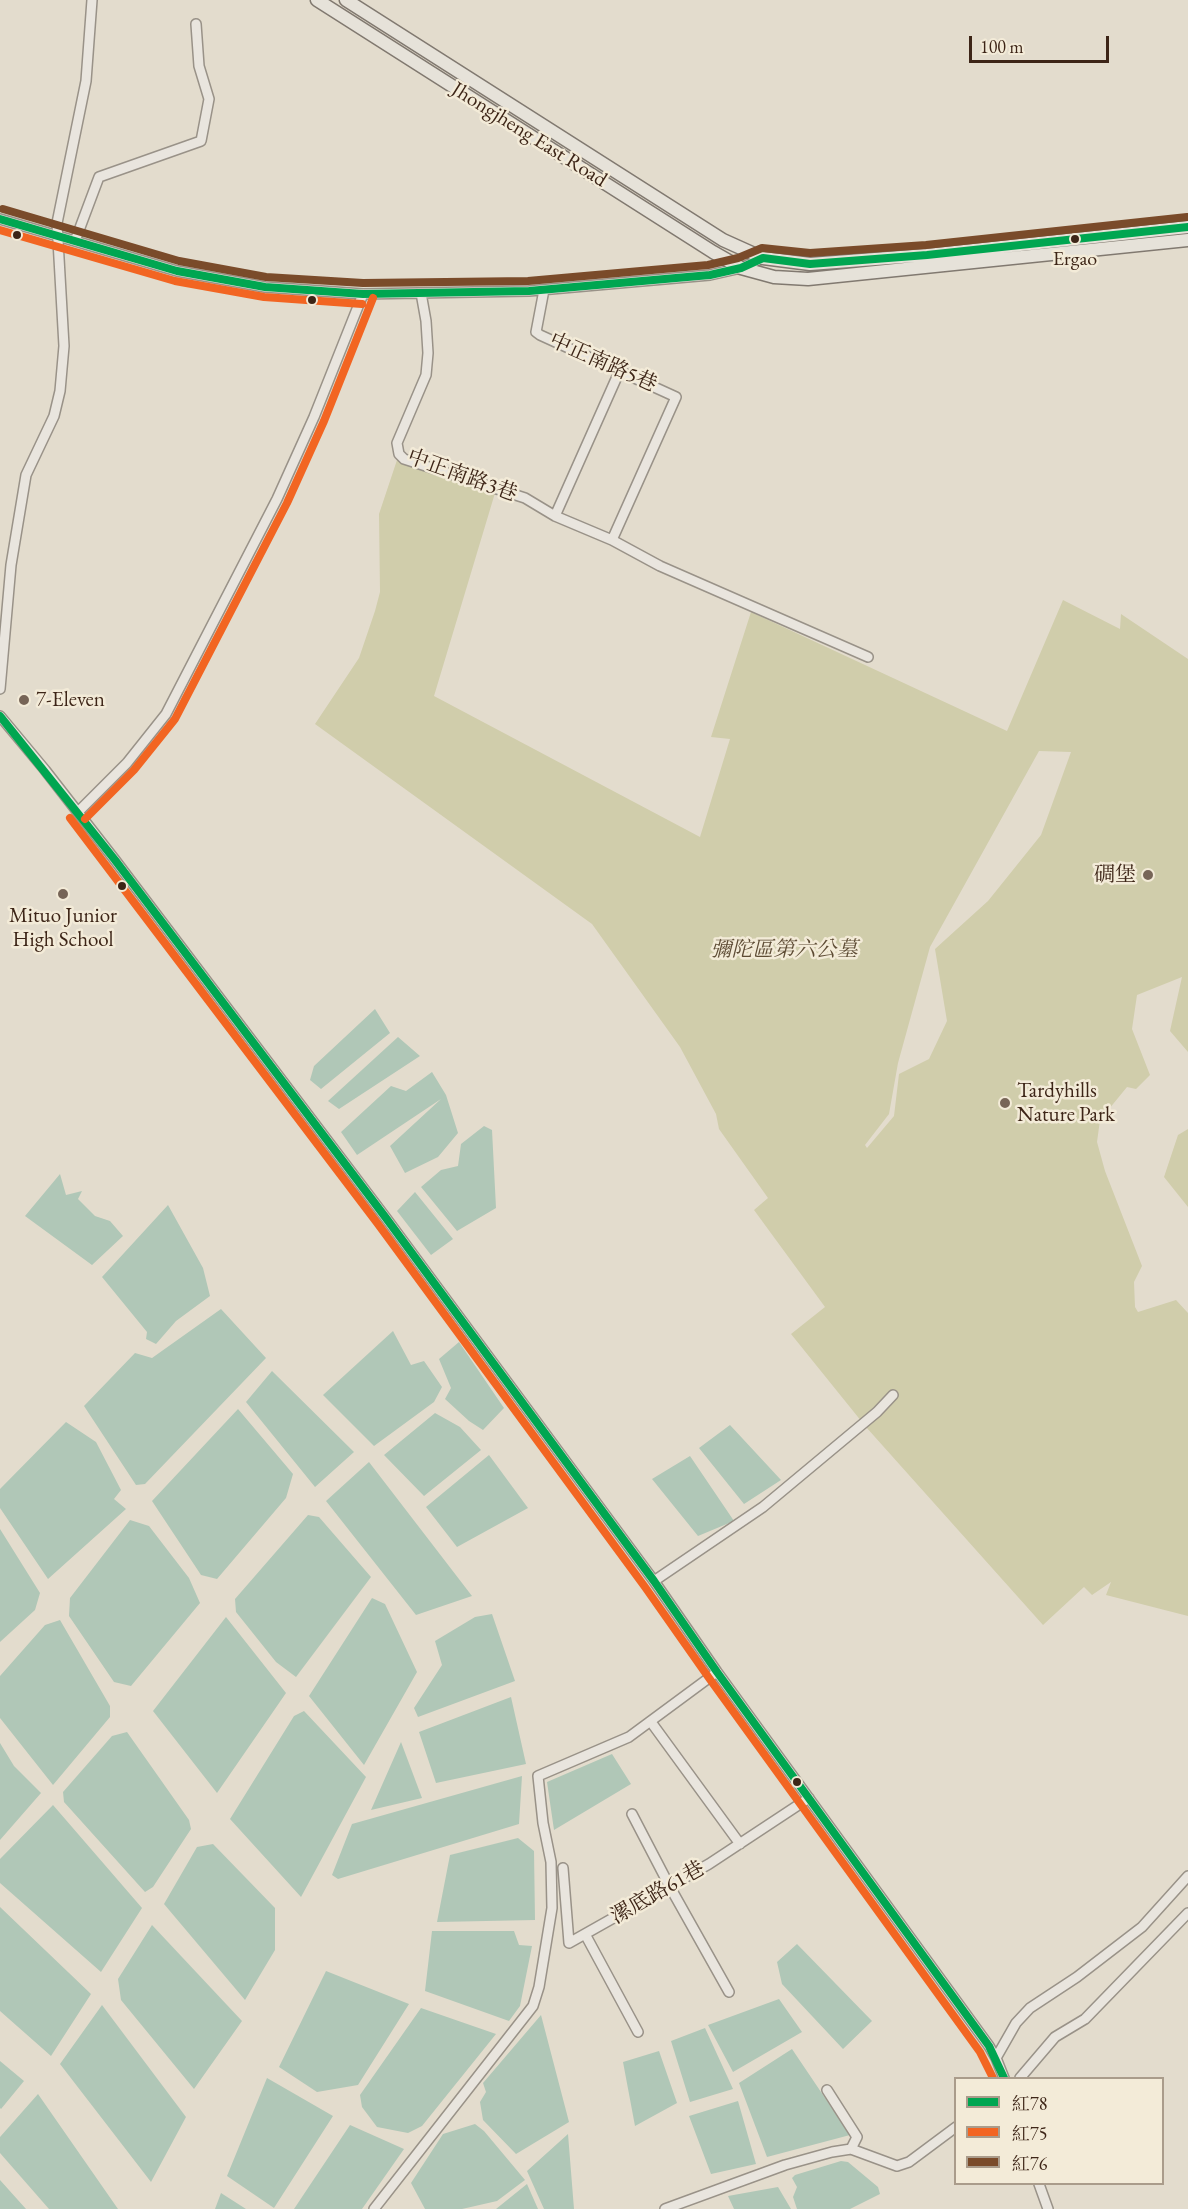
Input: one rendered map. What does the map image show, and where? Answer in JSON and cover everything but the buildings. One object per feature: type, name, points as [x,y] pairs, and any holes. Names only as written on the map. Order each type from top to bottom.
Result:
[{"type":"main road","name":"Jhongjheng East Road","points":[[317,0],[741,268],[774,277],[808,279],[1188,240]]},
{"type":"main road","name":"Jhongjheng East Road","points":[[346,0],[723,240],[763,258],[810,264],[927,255],[1188,227]]},
{"type":"street","points":[[0,689],[12,565],[26,476],[54,416],[60,391],[64,346],[57,223],[86,81],[92,0]]},
{"type":"street","points":[[75,241],[99,177],[201,141],[209,99],[199,66],[196,24]]},
{"type":"street","points":[[0,219],[177,271],[265,286],[363,294],[544,290],[710,275],[741,268],[763,258]]},
{"type":"street","name":"中正南路5巷","points":[[544,290],[536,332],[676,397],[612,540]]},
{"type":"street","name":"中正南路3巷","points":[[421,293],[428,353],[426,375],[397,443],[399,454],[404,459],[509,491],[555,516],[612,540],[660,566],[868,657]]},
{"type":"street","points":[[78,812],[127,763],[166,714],[277,499],[314,417],[363,294]]},
{"type":"street","points":[[555,516],[620,370]]},
{"type":"street","points":[[0,716],[78,812],[386,1218],[654,1581],[717,1672],[996,2058],[1003,2077]]},
{"type":"street","points":[[654,1581],[763,1507],[877,1412],[893,1395]]},
{"type":"street","points":[[374,2209],[533,2006],[539,1987],[552,1908],[551,1862],[543,1823],[538,1776],[629,1737],[717,1672]]},
{"type":"street","points":[[651,1722],[740,1844]]},
{"type":"street","name":"漯底路61巷","points":[[585,1934],[670,1887],[809,1798]]},
{"type":"street","points":[[632,1814],[729,1992]]},
{"type":"street","points":[[563,1868],[569,1943],[585,1934],[638,2032]]},
{"type":"street","points":[[996,2058],[1016,2024],[1030,2008],[1077,1977],[1142,1927],[1188,1876]]},
{"type":"street","points":[[1022,2077],[1055,2037],[1085,2019],[1188,1913]]},
{"type":"street","points":[[827,2090],[857,2137],[851,2149]]},
{"type":"street","points":[[665,2209],[785,2165],[832,2152],[851,2149],[897,2166],[909,2162],[954,2128]]},
{"type":"street","points":[[1039,2185],[1048,2209]]},
{"type":"green space","name":"彌陀區第六公墓","points":[[397,460],[495,493],[434,696],[700,837],[730,739],[711,737],[751,612],[1007,731],[1063,600],[1120,629],[1121,614],[1188,659],[1188,1052],[1170,1031],[1182,977],[1137,995],[1132,1029],[1150,1075],[1136,1089],[1127,1087],[1100,1120],[1097,1142],[1105,1171],[1142,1266],[1134,1282],[1135,1307],[1138,1312],[1176,1300],[1188,1313],[1188,1616],[1106,1595],[1111,1582],[1092,1595],[1084,1587],[1043,1625],[866,1427],[791,1334],[825,1307],[754,1210],[768,1198],[719,1129],[716,1114],[680,1047],[592,924],[315,724],[359,658],[375,611],[380,592],[379,514]],"holes":[[[1039,751],[1071,752],[1041,835],[988,901],[935,949],[947,1021],[929,1059],[899,1074],[894,1116],[867,1148],[865,1145],[889,1114],[898,1063],[930,947]]]},
{"type":"green space","name":"Tardyhills Nature Park","points":[[1188,1129],[1188,1207],[1164,1177],[1178,1135]]},
{"type":"shaded area","points":[[375,1009],[390,1033],[321,1089],[310,1080],[314,1066]]},
{"type":"shaded area","points":[[398,1037],[420,1056],[339,1109],[328,1101]]},
{"type":"shaded area","points":[[432,1072],[446,1095],[458,1133],[438,1157],[405,1173],[390,1146],[441,1099],[357,1155],[341,1132],[391,1086],[406,1091]]},
{"type":"shaded area","points":[[484,1126],[492,1130],[496,1208],[457,1231],[421,1187],[441,1170],[458,1166],[461,1144]]},
{"type":"shaded area","points":[[60,1174],[66,1195],[82,1191],[78,1199],[95,1216],[110,1221],[123,1236],[92,1265],[25,1216]]},
{"type":"shaded area","points":[[415,1192],[453,1239],[431,1255],[397,1211]]},
{"type":"shaded area","points":[[168,1205],[203,1268],[210,1296],[176,1321],[156,1344],[146,1339],[147,1332],[102,1277]]},
{"type":"shaded area","points":[[221,1309],[266,1358],[145,1484],[136,1485],[84,1406],[135,1353],[152,1358]]},
{"type":"shaded area","points":[[393,1331],[411,1365],[424,1361],[442,1387],[434,1402],[374,1446],[323,1395]]},
{"type":"shaded area","points":[[459,1342],[504,1408],[483,1430],[469,1421],[445,1399],[451,1388],[439,1359]]},
{"type":"shaded area","points":[[272,1371],[354,1452],[315,1487],[246,1402]]},
{"type":"shaded area","points":[[238,1409],[293,1474],[286,1498],[217,1579],[201,1575],[152,1501]]},
{"type":"shaded area","points":[[435,1413],[460,1427],[481,1450],[424,1496],[384,1455]]},
{"type":"shaded area","points":[[66,1422],[96,1442],[121,1490],[114,1499],[126,1509],[48,1579],[0,1508],[0,1489]]},
{"type":"shaded area","points":[[730,1425],[781,1480],[744,1504],[699,1448]]},
{"type":"shaded area","points":[[489,1455],[528,1508],[457,1547],[426,1507]]},
{"type":"shaded area","points":[[690,1456],[734,1521],[698,1536],[652,1479]]},
{"type":"shaded area","points":[[369,1462],[472,1596],[416,1615],[326,1501]]},
{"type":"shaded area","points":[[308,1515],[319,1517],[371,1577],[296,1677],[276,1662],[236,1612],[235,1599]]},
{"type":"shaded area","points":[[130,1520],[149,1526],[189,1578],[200,1603],[131,1686],[114,1682],[69,1616],[70,1598]]},
{"type":"shaded area","points":[[0,1529],[40,1593],[35,1610],[0,1642]]},
{"type":"shaded area","points":[[372,1598],[385,1604],[417,1672],[364,1765],[309,1696]]},
{"type":"shaded area","points":[[492,1614],[515,1681],[418,1717],[414,1708],[442,1665],[435,1641],[475,1617]]},
{"type":"shaded area","points":[[226,1617],[286,1693],[217,1793],[153,1711]]},
{"type":"shaded area","points":[[60,1620],[110,1706],[110,1717],[53,1785],[0,1718],[0,1676],[45,1625]]},
{"type":"shaded area","points":[[511,1697],[526,1764],[436,1783],[419,1732]]},
{"type":"shaded area","points":[[304,1711],[366,1777],[301,1897],[230,1819],[294,1716]]},
{"type":"shaded area","points":[[127,1732],[189,1820],[191,1829],[153,1887],[145,1892],[64,1802],[63,1792],[112,1736]]},
{"type":"shaded area","points":[[401,1742],[422,1798],[371,1810]]},
{"type":"shaded area","points":[[0,1743],[14,1766],[41,1793],[0,1840]]},
{"type":"shaded area","points":[[612,1754],[631,1784],[554,1830],[547,1782]]},
{"type":"shaded area","points":[[522,1776],[519,1824],[338,1879],[332,1875],[352,1824]]},
{"type":"shaded area","points":[[53,1805],[142,1908],[101,1972],[0,1883],[0,1859]]},
{"type":"shaded area","points":[[518,1838],[534,1851],[535,1920],[437,1922],[450,1855]]},
{"type":"shaded area","points":[[213,1844],[275,1908],[275,1950],[245,2000],[164,1904],[197,1847]]},
{"type":"shaded area","points":[[0,1907],[91,1994],[51,2056],[0,2011]]},
{"type":"shaded area","points":[[152,1925],[242,2021],[194,2089],[121,2000],[118,1979]]},
{"type":"shaded area","points":[[432,1931],[514,1931],[519,1945],[532,1946],[520,2006],[509,2021],[425,1991]]},
{"type":"shaded area","points":[[797,1944],[872,2021],[843,2049],[782,1984],[777,1962]]},
{"type":"shaded area","points":[[326,1971],[409,2004],[358,2085],[317,2092],[279,2067]]},
{"type":"shaded area","points":[[779,1999],[802,2032],[733,2072],[708,2025]]},
{"type":"shaded area","points":[[102,2005],[186,2117],[151,2182],[60,2064]]},
{"type":"shaded area","points":[[421,2008],[496,2034],[422,2126],[408,2133],[377,2127],[362,2107],[360,2095]]},
{"type":"shaded area","points":[[541,2015],[569,2122],[516,2154],[483,2120],[480,2102],[486,2092],[483,2083]]},
{"type":"shaded area","points":[[705,2028],[733,2089],[690,2102],[671,2041]]},
{"type":"shaded area","points":[[792,2049],[850,2135],[767,2157],[739,2083]]},
{"type":"shaded area","points":[[659,2051],[677,2103],[635,2126],[623,2062]]},
{"type":"shaded area","points":[[0,2061],[24,2081],[1,2109],[0,2108]]},
{"type":"shaded area","points":[[267,2078],[333,2116],[274,2208],[227,2176]]},
{"type":"shaded area","points":[[38,2094],[118,2209],[49,2209],[0,2153],[0,2137]]},
{"type":"shaded area","points":[[738,2101],[756,2164],[711,2174],[689,2116]]},
{"type":"shaded area","points":[[475,2124],[484,2131],[525,2180],[497,2201],[462,2209],[425,2209],[411,2183],[443,2134]]},
{"type":"shaded area","points":[[350,2125],[404,2149],[362,2209],[294,2209]]},
{"type":"shaded area","points":[[568,2134],[574,2209],[544,2209],[527,2171]]},
{"type":"shaded area","points":[[841,2161],[848,2162],[878,2187],[880,2194],[850,2209],[797,2209],[793,2197],[797,2187],[792,2178],[795,2175]]},
{"type":"shaded area","points":[[0,2180],[26,2209],[0,2209]]},
{"type":"shaded area","points":[[527,2184],[538,2209],[496,2209]]},
{"type":"shaded area","points":[[778,2187],[791,2209],[734,2209],[728,2196]]},
{"type":"shaded area","points":[[221,2193],[246,2209],[215,2209]]},
{"type":"transit line","name":"紅76","points":[[3,209],[179,261],[266,277],[363,283],[528,281],[708,265],[738,258],[762,248],[810,253],[926,245],[1187,217]]},
{"type":"transit line","name":"紅78","points":[[0,219],[177,271],[265,287],[363,294],[529,291],[710,275],[741,268],[763,258],[810,264],[927,255],[1188,227]]},
{"type":"transit line","name":"紅75","points":[[0,230],[175,281],[264,297],[362,304]]},
{"type":"transit line","name":"紅75","points":[[85,819],[134,770],[175,719],[287,503],[324,421],[373,298]]},
{"type":"transit line","name":"紅78","points":[[0,716],[115,860],[386,1218],[654,1581],[717,1672],[989,2046],[1004,2077]]},
{"type":"transit line","name":"紅75","points":[[70,818],[378,1224],[645,1587],[980,2052],[992,2077]]},
{"type":"place","name":"Ergao","points":[[1075,239]]},
{"type":"place","name":"7-Eleven","points":[[24,700]]},
{"type":"place","name":"碉堡","points":[[1148,875]]},
{"type":"place","name":"Mituo Junior High School","points":[[63,894]]},
{"type":"place","name":"Tardyhills Nature Park","points":[[1005,1103]]}]
